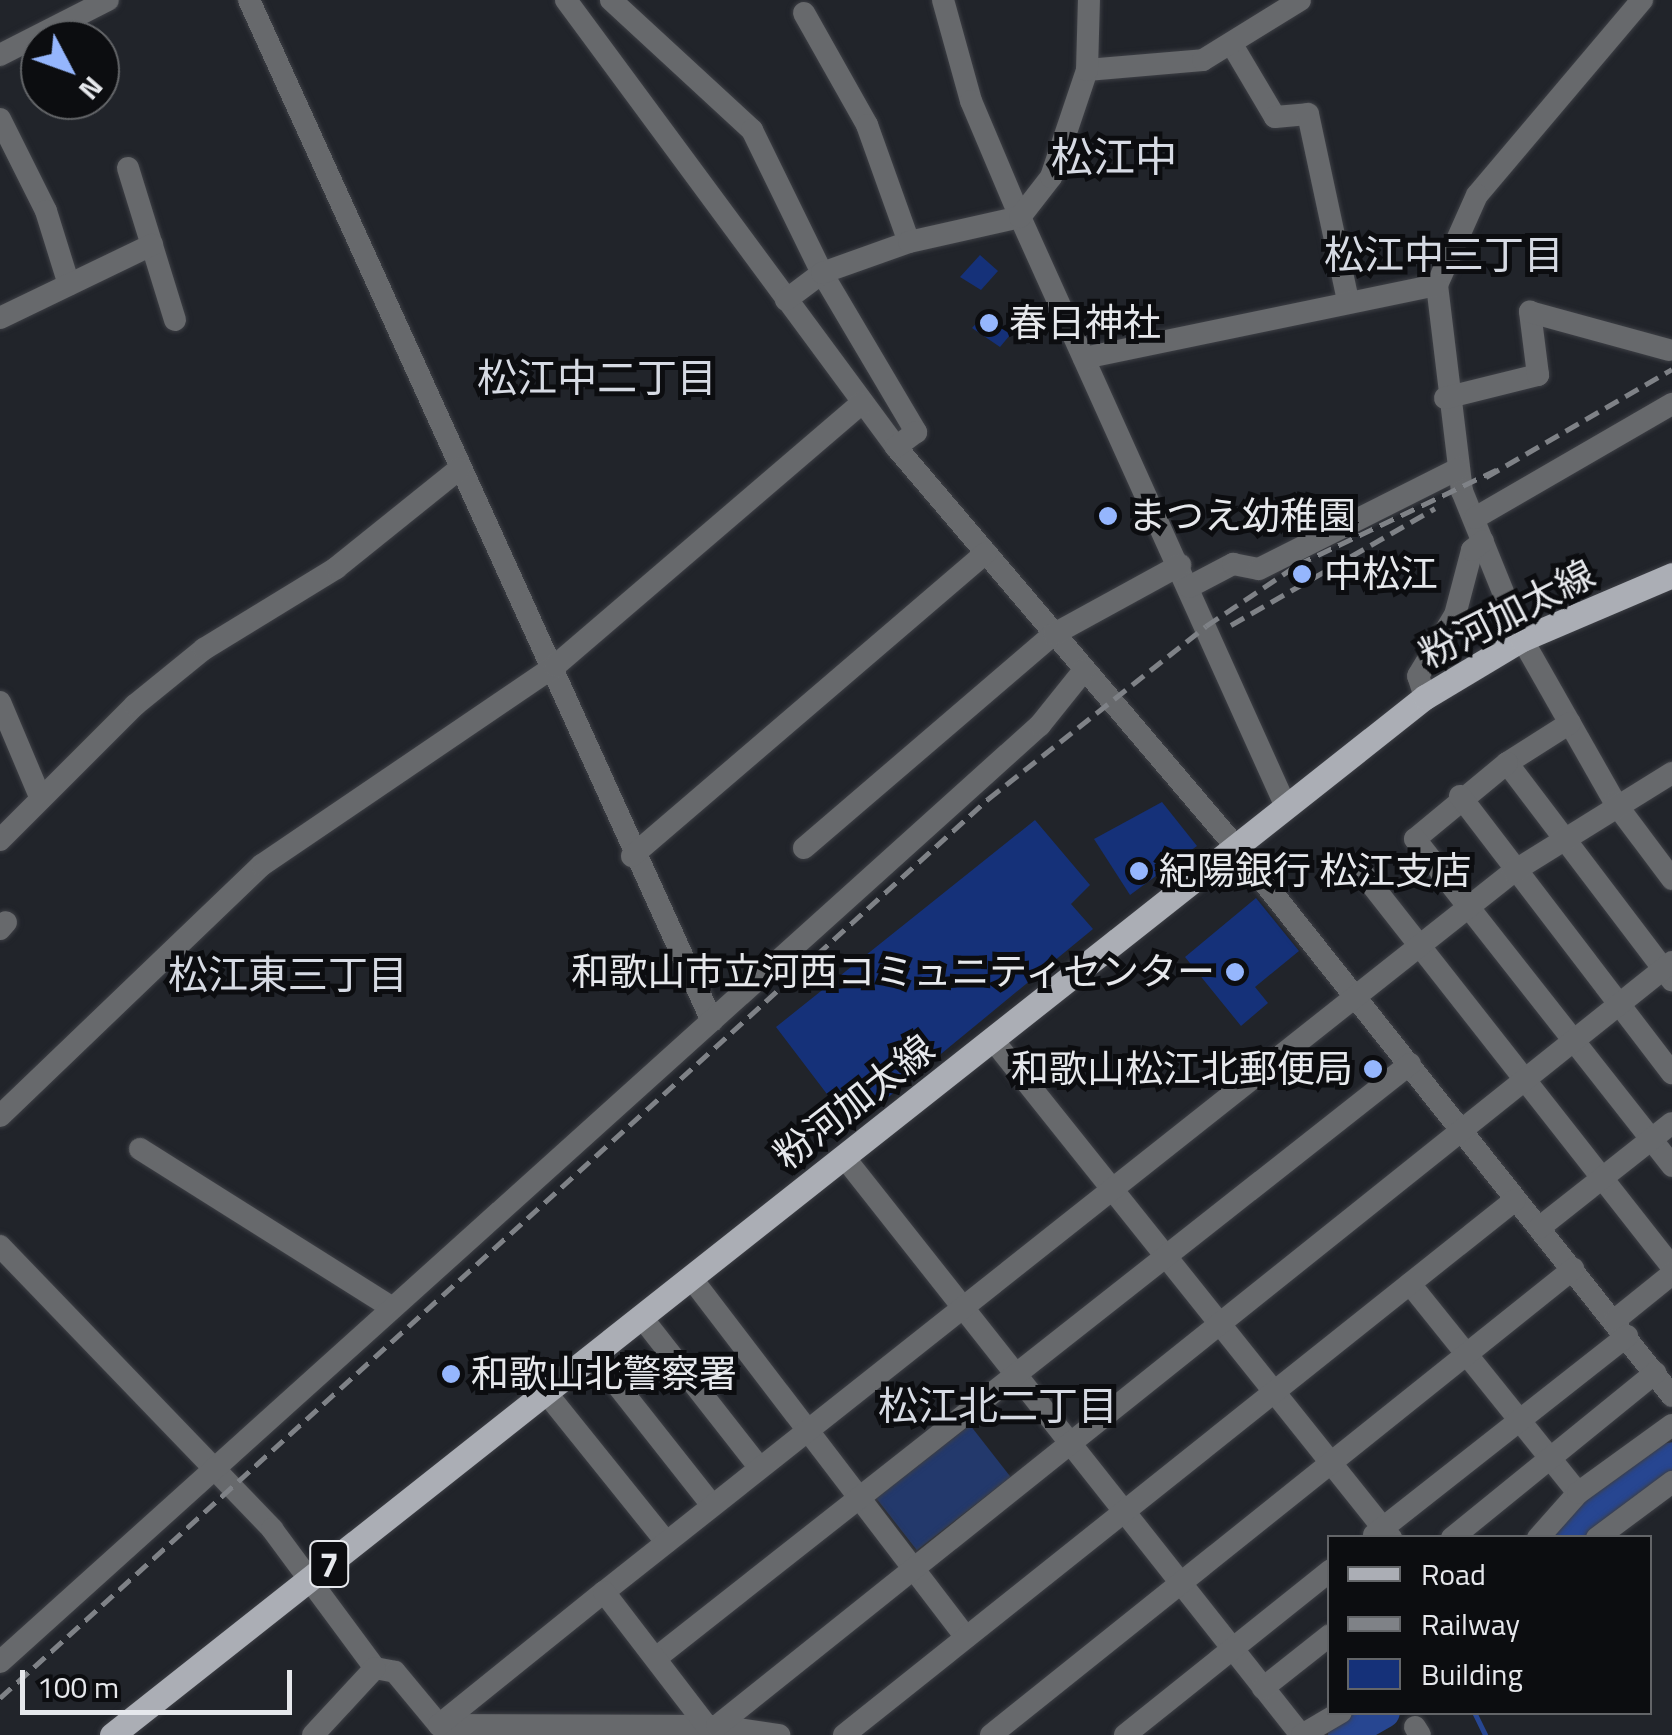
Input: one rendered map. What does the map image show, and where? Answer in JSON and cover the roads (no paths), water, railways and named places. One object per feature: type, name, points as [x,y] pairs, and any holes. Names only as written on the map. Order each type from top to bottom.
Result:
[{"type":"main road","name":"粉河加太線","points":[[125,1731],[310,1579],[548,1396],[1424,697],[1522,639],[1672,575]]},
{"type":"street","points":[[0,55],[108,0]]},
{"type":"street","points":[[249,0],[460,469],[555,666],[632,856],[712,1020]]},
{"type":"street","points":[[566,0],[896,447],[1236,847],[1672,1396]]},
{"type":"street","points":[[611,0],[752,130],[822,272],[916,432],[896,447]]},
{"type":"street","points":[[943,0],[970,101],[1286,807]]},
{"type":"street","points":[[786,300],[822,272],[909,242],[1020,218],[1052,177],[1088,70],[1088,0]]},
{"type":"street","points":[[1088,70],[1203,60],[1234,48],[1300,0]]},
{"type":"street","points":[[1642,0],[1477,196],[1437,285],[1445,398],[1458,469],[1474,518],[1522,639],[1615,803],[1672,879]]},
{"type":"street","points":[[804,13],[867,125],[909,242]]},
{"type":"street","points":[[1234,48],[1276,117],[1308,114],[1348,300]]},
{"type":"street","points":[[0,120],[46,211],[69,285]]},
{"type":"street","points":[[128,168],[174,320]]},
{"type":"street","points":[[0,318],[152,245]]},
{"type":"street","points":[[1084,358],[1348,300],[1437,285]]},
{"type":"street","points":[[1445,398],[1538,375],[1530,312],[1671,349]]},
{"type":"street","points":[[0,1116],[262,865],[555,666],[862,403]]},
{"type":"street","points":[[1474,518],[1672,404]]},
{"type":"street","points":[[3,827],[41,799],[204,648],[336,568],[460,469]]},
{"type":"street","points":[[804,848],[1054,634],[1184,576],[1233,564],[1259,568],[1458,469]]},
{"type":"street","points":[[1424,697],[1418,676],[1455,614],[1472,550],[1484,540]]},
{"type":"street","points":[[632,856],[986,552]]},
{"type":"street","points":[[0,1662],[1040,725],[1084,670]]},
{"type":"street","points":[[0,702],[41,799]]},
{"type":"street","points":[[1570,724],[1460,796],[1414,838],[1672,1166]]},
{"type":"street","points":[[712,1726],[1571,1040],[1669,971],[1561,840],[1507,764]]},
{"type":"street","points":[[440,1724],[1466,908],[1615,803],[1672,773]]},
{"type":"street","points":[[1460,796],[1616,1006],[1672,1072]]},
{"type":"street","points":[[993,1040],[1329,1460],[1382,1534],[1520,1421],[1621,1328],[1672,1270],[1357,866]]},
{"type":"street","points":[[656,1658],[1410,1064]]},
{"type":"street","points":[[1540,1228],[1672,1123]]},
{"type":"street","points":[[140,1148],[392,1308]]},
{"type":"street","points":[[844,1157],[1014,1377],[1301,1735],[1337,1715]]},
{"type":"street","points":[[844,1735],[1515,1200]]},
{"type":"street","points":[[0,1246],[215,1469],[310,1579],[375,1668],[395,1672],[440,1724],[712,1726],[779,1735]]},
{"type":"street","points":[[992,1735],[1329,1460],[1573,1269]]},
{"type":"street","points":[[692,1279],[966,1637]]},
{"type":"street","points":[[1410,1284],[1578,1492]]},
{"type":"street","points":[[642,1319],[759,1467]]},
{"type":"street","points":[[595,1357],[712,1505]]},
{"type":"street","points":[[1456,1535],[1655,1373]]},
{"type":"street","points":[[548,1396],[666,1542]]},
{"type":"street","points":[[1541,1535],[1578,1492],[1672,1426]]},
{"type":"street","points":[[1600,1535],[1672,1482]]},
{"type":"street","points":[[1125,1735],[1327,1573]]},
{"type":"street","points":[[604,1592],[712,1726]]},
{"type":"street","points":[[1263,1688],[1327,1637]]},
{"type":"street","points":[[313,1735],[375,1668]]},
{"type":"waterway","points":[[1571,1535],[1607,1500],[1672,1458]]},
{"type":"waterway","points":[[1344,1735],[1379,1715]]},
{"type":"waterway","points":[[1475,1715],[1485,1735]]},
{"type":"railway","points":[[1486,477],[1672,369]]},
{"type":"railway","points":[[0,1698],[988,799],[1206,626],[1297,565],[1496,470]]},
{"type":"railway","points":[[1231,625],[1435,508]]},
{"type":"place","name":"春日神社","points":[[989,323]]},
{"type":"place","name":"まつえ幼稚園","points":[[1108,516]]},
{"type":"place","name":"中松江","points":[[1302,574]]},
{"type":"place","name":"紀陽銀行 松江支店","points":[[1139,871]]},
{"type":"place","name":"和歌山市立河西コミュニティセンター","points":[[1235,972]]},
{"type":"place","name":"和歌山松江北郵便局","points":[[1373,1069]]},
{"type":"place","name":"和歌山北警察署","points":[[451,1374]]},
{"type":"district","name":"松江中","points":[[1114,156]]},
{"type":"district","name":"松江中三丁目","points":[[1444,255]]},
{"type":"district","name":"松江中二丁目","points":[[597,378]]},
{"type":"district","name":"松江東三丁目","points":[[288,975]]},
{"type":"district","name":"松江北二丁目","points":[[998,1406]]}]
